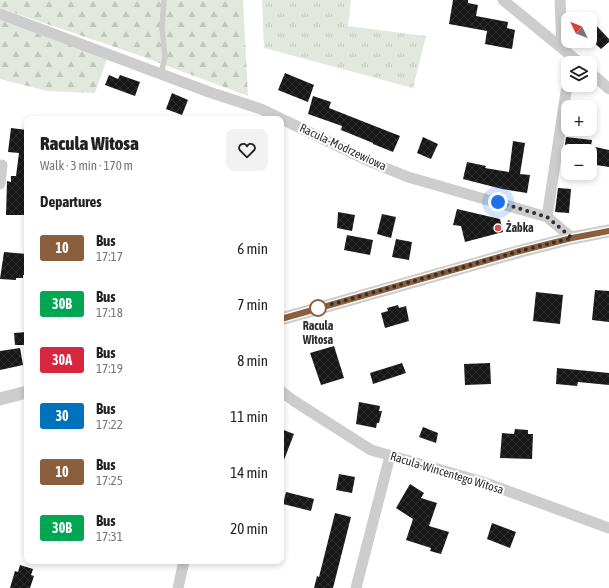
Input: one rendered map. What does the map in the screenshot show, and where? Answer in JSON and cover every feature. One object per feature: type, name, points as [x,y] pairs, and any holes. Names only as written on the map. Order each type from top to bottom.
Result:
[{"type":"street","points":[[503,0],[561,47]]},
{"type":"street","points":[[560,0],[561,24]]},
{"type":"street","name":"Racula-Modrzewiowa","points":[[0,14],[161,74],[262,109],[276,116]]},
{"type":"street","points":[[562,48],[569,56]]},
{"type":"street","points":[[597,78],[609,88]]},
{"type":"street","points":[[547,217],[566,92]]},
{"type":"street","name":"Racula-Modrzewiowa","points":[[284,120],[371,162],[408,177],[547,217],[572,238]]},
{"type":"street","points":[[0,184],[2,165]]},
{"type":"street","points":[[284,318],[513,253],[572,238],[609,231]]},
{"type":"street","points":[[0,400],[24,393]]},
{"type":"street","name":"Racula-Wincentego Witosa","points":[[284,393],[371,450],[483,482],[609,528]]},
{"type":"street","points":[[284,401],[294,401]]},
{"type":"street","points":[[356,588],[390,456]]},
{"type":"street","points":[[178,588],[183,564]]},
{"type":"lane","points":[[161,74],[165,57],[162,28],[164,0]]},
{"type":"green space","points":[[0,0],[243,0],[248,96],[138,55],[0,8]]},
{"type":"green space","points":[[262,0],[351,0],[348,26],[426,36],[413,88],[264,48]]},
{"type":"green space","points":[[0,16],[109,53],[95,93],[47,91],[0,79]]},
{"type":"building","points":[[453,0],[468,0],[468,3],[478,5],[476,16],[508,22],[507,28],[515,30],[512,49],[485,44],[487,31],[449,24]]},
{"type":"building","points":[[597,26],[609,39],[609,42],[601,49],[597,45]]},
{"type":"building","points":[[285,73],[314,85],[308,102],[278,90]]},
{"type":"building","points":[[109,75],[118,79],[120,75],[140,82],[135,96],[105,85]]},
{"type":"building","points":[[172,93],[188,100],[182,115],[166,109]]},
{"type":"building","points":[[313,96],[331,102],[329,108],[400,136],[393,152],[341,130],[342,126],[308,114]]},
{"type":"building","points":[[11,128],[24,130],[24,215],[6,215],[7,181],[11,182],[11,176],[16,176],[19,153],[8,152]]},
{"type":"building","points":[[423,137],[438,144],[431,159],[417,153]]},
{"type":"building","points":[[566,137],[592,140],[591,144],[565,144]]},
{"type":"building","points":[[513,141],[525,143],[520,174],[530,175],[527,193],[502,189],[463,179],[467,162],[486,166],[485,168],[509,172]]},
{"type":"building","points":[[597,147],[609,150],[609,167],[597,165]]},
{"type":"building","points":[[558,188],[571,189],[569,213],[555,212]]},
{"type":"building","points":[[457,209],[500,219],[503,232],[465,242],[461,226],[453,225]]},
{"type":"building","points":[[338,212],[355,215],[352,231],[337,228]]},
{"type":"building","points":[[382,214],[396,217],[391,238],[377,234]]},
{"type":"building","points":[[347,235],[373,240],[370,255],[344,250]]},
{"type":"building","points":[[396,239],[412,242],[409,260],[392,257]]},
{"type":"building","points":[[4,252],[24,254],[23,278],[16,278],[16,280],[0,279]]},
{"type":"building","points":[[595,290],[609,291],[609,322],[592,320]]},
{"type":"building","points":[[536,292],[563,295],[560,324],[533,321]]},
{"type":"building","points":[[398,305],[399,308],[406,306],[409,321],[385,328],[381,313],[388,311],[387,308]]},
{"type":"building","points":[[24,332],[24,345],[15,345],[14,333]]},
{"type":"building","points":[[334,346],[344,378],[321,385],[310,353]]},
{"type":"building","points":[[20,348],[23,365],[0,370],[0,351]]},
{"type":"building","points":[[402,363],[406,373],[373,384],[370,373]]},
{"type":"building","points":[[490,363],[491,384],[465,385],[464,364]]},
{"type":"building","points":[[557,368],[609,373],[609,385],[578,382],[577,386],[556,384]]},
{"type":"building","points":[[359,402],[380,406],[379,411],[382,411],[376,428],[356,424]]},
{"type":"building","points":[[423,427],[438,433],[436,443],[419,437]]},
{"type":"building","points":[[515,429],[528,430],[528,434],[533,434],[532,459],[500,458],[502,433],[514,434]]},
{"type":"building","points":[[284,430],[294,434],[284,460]]},
{"type":"building","points":[[339,474],[355,477],[352,493],[336,490]]},
{"type":"building","points":[[410,484],[424,493],[421,498],[437,503],[429,526],[449,532],[441,554],[430,551],[431,548],[406,540],[413,519],[396,508]]},
{"type":"building","points":[[286,492],[314,499],[311,511],[284,504]]},
{"type":"building","points":[[335,513],[351,517],[333,588],[314,588],[317,576],[319,577]]},
{"type":"building","points":[[492,523],[516,532],[510,548],[487,539]]},
{"type":"building","points":[[20,565],[33,569],[31,575],[34,576],[30,588],[10,588],[15,571],[18,572]]},
{"type":"bus line","name":"10","points":[[284,318],[520,251],[572,238],[609,231]]},
{"type":"place","name":"Żabka","points":[[498,228]]},
{"type":"place","name":"Racula Witosa","points":[[318,308]]},
{"type":"route","points":[[318,308],[520,251],[572,238],[547,217],[498,202]]}]
